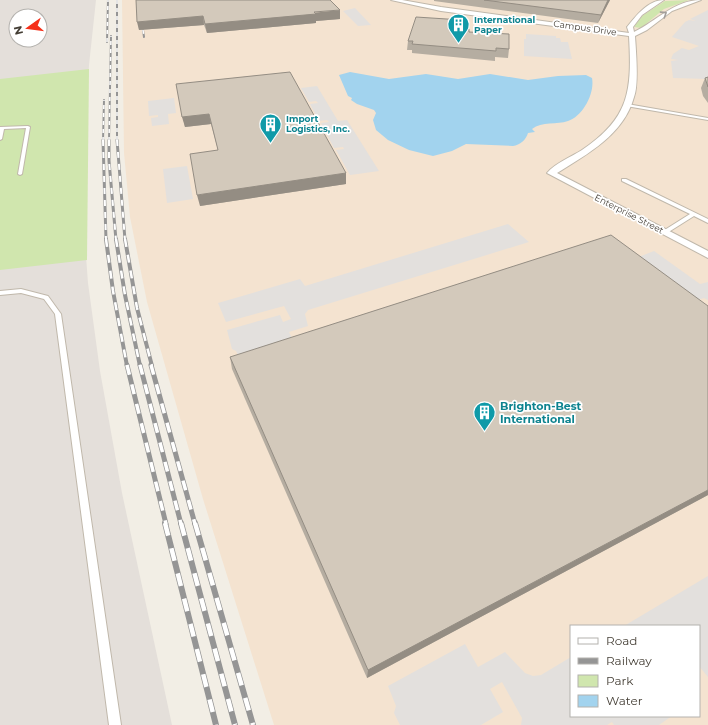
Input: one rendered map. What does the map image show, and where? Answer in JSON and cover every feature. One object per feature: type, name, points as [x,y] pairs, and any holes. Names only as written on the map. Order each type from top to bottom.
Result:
[{"type":"street","name":"Campus Drive","points":[[394,0],[441,9],[633,34]]},
{"type":"street","points":[[628,105],[632,87],[631,50],[633,34],[630,27],[640,14],[661,0]]},
{"type":"street","points":[[633,34],[645,29],[670,10],[698,0]]},
{"type":"street","name":"Enterprise Street","points":[[628,105],[624,114],[598,141],[551,173],[708,254]]},
{"type":"lane","points":[[628,105],[708,120]]},
{"type":"lane","points":[[0,139],[1,128],[28,126],[20,174]]},
{"type":"lane","points":[[624,180],[708,221]]},
{"type":"lane","points":[[665,232],[694,214]]},
{"type":"lane","points":[[0,293],[21,291],[46,297],[58,314],[115,725]]},
{"type":"shaded area","points":[[0,0],[96,0],[89,65],[83,165],[83,216],[88,283],[100,371],[122,493],[172,725],[0,725]]},
{"type":"shaded area","points":[[122,0],[708,0],[708,725],[274,725],[203,499],[147,302],[130,217],[124,153]]},
{"type":"shaded area","points":[[355,8],[371,25],[358,26],[343,11]]},
{"type":"shaded area","points":[[708,10],[708,79],[673,78],[671,61],[678,60],[671,59],[673,54],[682,48],[689,50],[699,46],[672,37],[685,22],[689,20],[696,21],[690,19]]},
{"type":"shaded area","points":[[526,34],[556,36],[556,38],[560,38],[561,42],[568,42],[572,59],[524,56],[524,39],[526,39]]},
{"type":"shaded area","points":[[317,86],[338,121],[347,120],[379,171],[350,175],[336,150],[344,149],[343,147],[334,148],[321,123],[329,122],[327,120],[319,121],[310,104],[318,103],[316,101],[309,102],[301,88]]},
{"type":"shaded area","points":[[174,98],[176,113],[168,114],[169,124],[152,126],[151,118],[158,117],[158,115],[149,116],[148,101]]},
{"type":"shaded area","points":[[187,166],[193,199],[167,203],[163,169]]},
{"type":"shaded area","points":[[508,224],[529,242],[308,310],[305,314],[308,326],[289,332],[294,342],[240,359],[236,351],[232,349],[227,330],[280,315],[283,322],[291,319],[284,306],[226,322],[218,303],[300,279],[305,286]]},
{"type":"shaded area","points":[[654,251],[700,284],[708,282],[708,300],[704,298],[695,301],[636,258]]},
{"type":"shaded area","points":[[708,576],[708,677],[700,667],[700,625],[626,625]]},
{"type":"shaded area","points":[[465,644],[478,667],[505,652],[525,673],[533,676],[541,675],[570,658],[570,717],[671,717],[659,725],[614,725],[612,722],[607,725],[521,725],[522,718],[502,682],[490,689],[503,712],[481,725],[400,725],[394,713],[396,706],[388,686]]},
{"type":"green space","points":[[689,0],[664,9],[641,28],[634,27],[642,16],[665,1]]},
{"type":"green space","points":[[89,69],[87,260],[0,270],[0,79]]},
{"type":"water","points":[[350,72],[389,79],[426,74],[458,79],[490,74],[528,80],[558,76],[586,75],[592,78],[592,90],[583,109],[573,118],[559,123],[540,125],[532,129],[535,132],[528,133],[524,140],[518,145],[466,144],[452,151],[433,156],[409,150],[388,140],[376,130],[373,120],[376,113],[374,110],[357,104],[348,96],[339,75]]},
{"type":"building","points":[[136,0],[330,0],[340,10],[314,12],[316,14],[205,24],[203,16],[137,22]]},
{"type":"building","points":[[484,0],[608,0],[601,15]]},
{"type":"building","points":[[416,17],[462,20],[460,29],[469,29],[469,32],[509,34],[509,49],[496,48],[496,51],[412,44],[413,41],[408,41]]},
{"type":"building","name":"Import Logistics, Inc.","points":[[290,72],[346,173],[197,195],[190,154],[218,150],[209,114],[182,117],[176,84]]},
{"type":"building","points":[[708,77],[708,87],[705,78]]},
{"type":"building","name":"Brighton-Best International","points":[[611,235],[708,306],[708,490],[368,670],[230,357]]},
{"type":"railway","points":[[107,42],[108,0]]},
{"type":"railway","points":[[117,0],[117,140]]},
{"type":"railway","points":[[143,30],[144,37]]},
{"type":"railway","points":[[109,141],[111,36]]},
{"type":"railway","points":[[103,140],[104,100]]},
{"type":"railway","points":[[103,140],[106,240]]},
{"type":"railway","points":[[117,140],[125,240]]},
{"type":"railway","points":[[109,141],[109,161],[116,240]]},
{"type":"railway","points":[[106,239],[113,291],[127,366]]},
{"type":"railway","points":[[116,239],[125,295],[140,366]]},
{"type":"railway","points":[[125,239],[137,308],[152,366]]},
{"type":"railway","points":[[127,365],[166,524]]},
{"type":"railway","points":[[140,365],[181,524]]},
{"type":"railway","points":[[151,365],[195,524]]},
{"type":"railway","points":[[165,523],[216,725]]},
{"type":"railway","points":[[181,523],[235,725]]},
{"type":"railway","points":[[195,523],[253,725]]},
{"type":"place","name":"International Paper","points":[[458,44]]},
{"type":"place","name":"Import Logistics, Inc.","points":[[270,144]]},
{"type":"place","name":"Brighton-Best International","points":[[484,432]]}]
